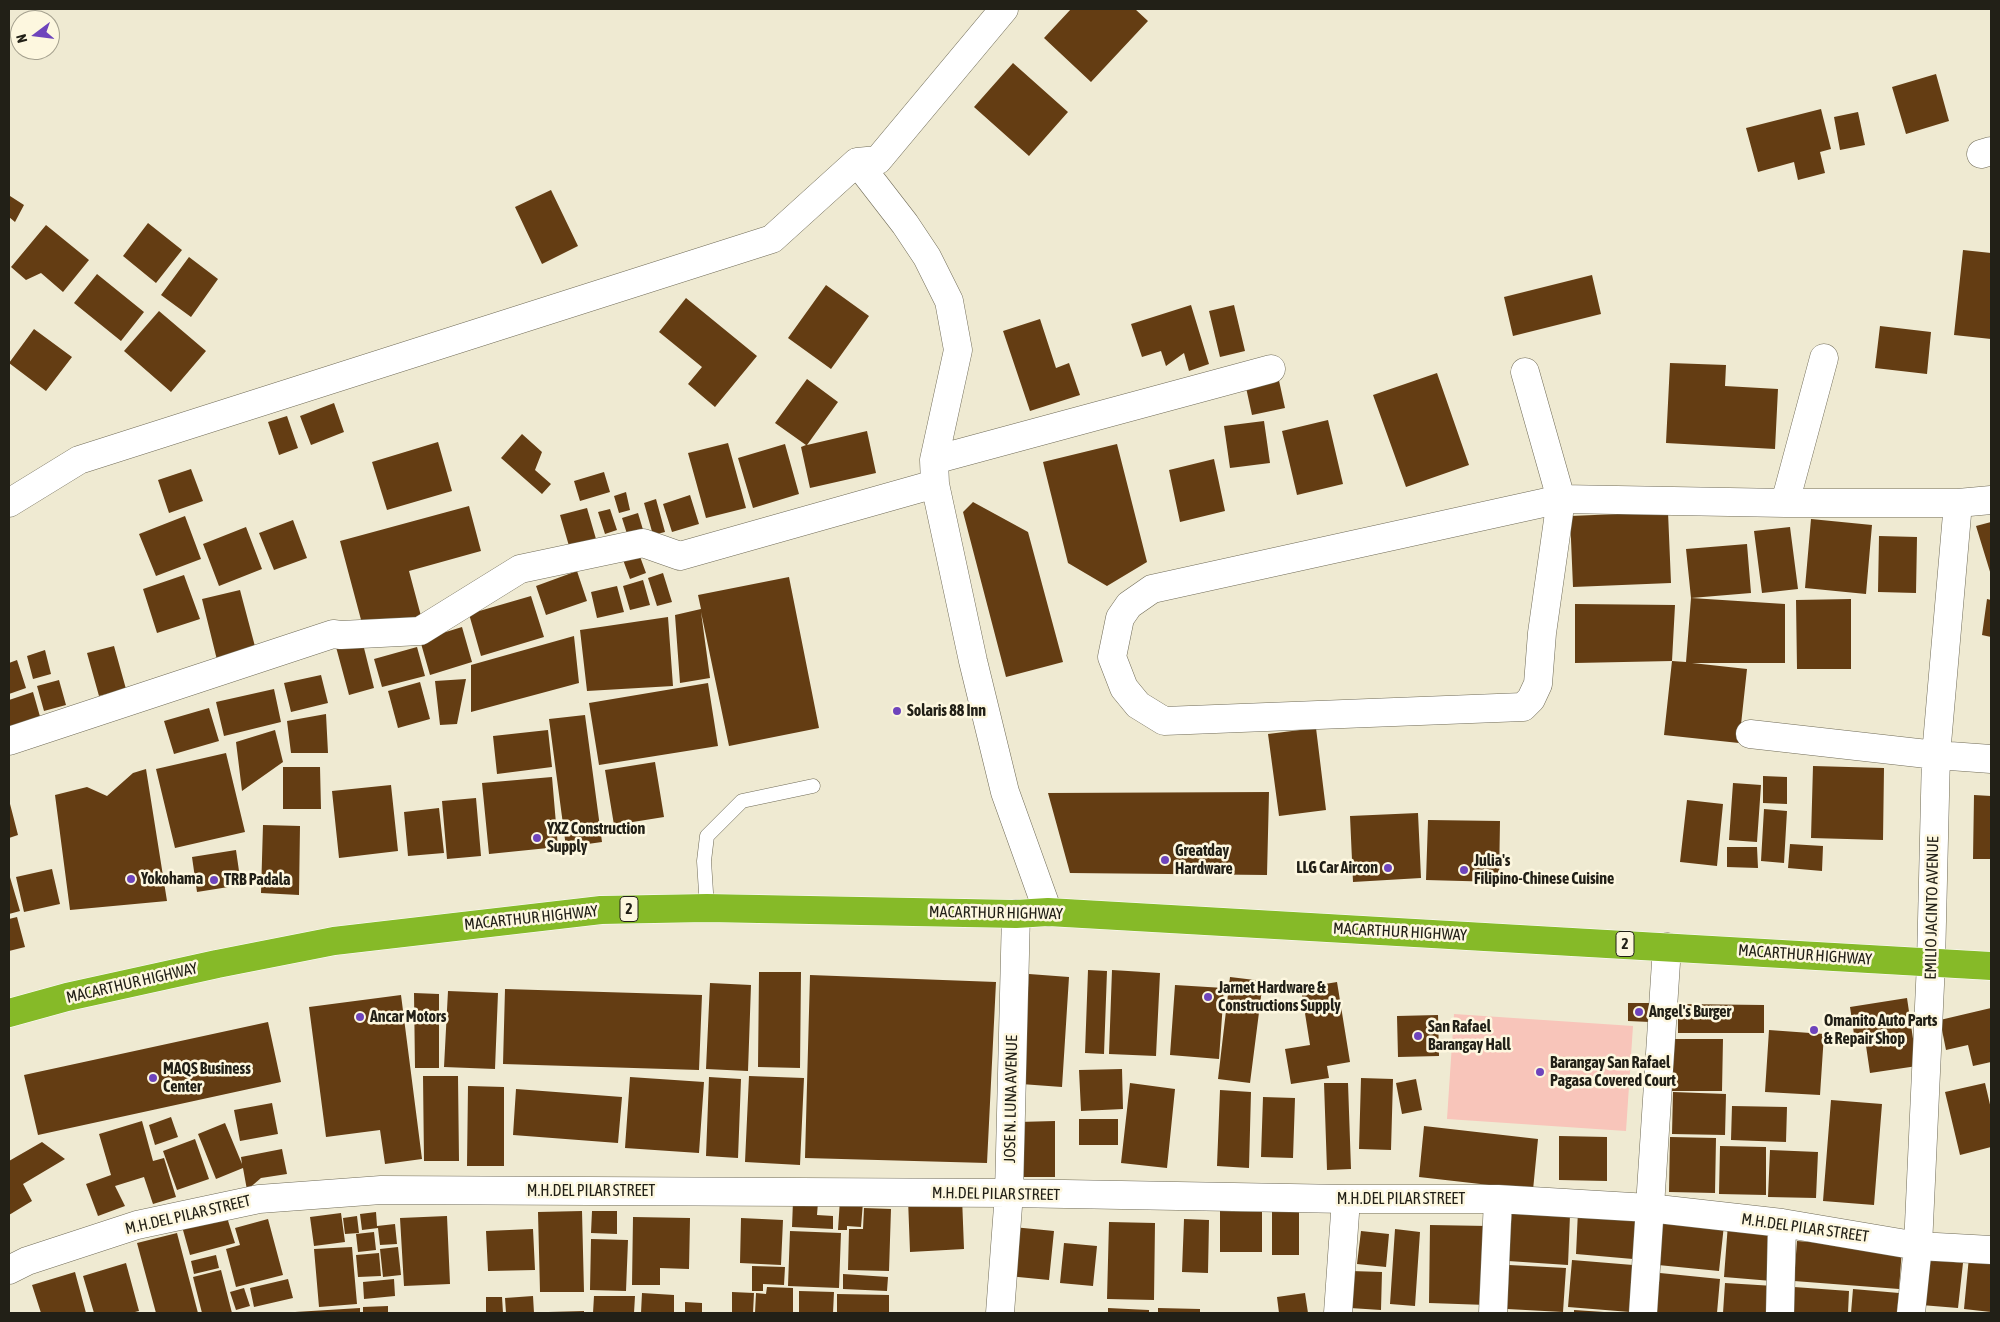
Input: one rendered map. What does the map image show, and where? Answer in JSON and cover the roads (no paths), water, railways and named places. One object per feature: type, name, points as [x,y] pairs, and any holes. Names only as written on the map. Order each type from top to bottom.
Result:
[{"type":"highway","name":"MACARTHUR HIGHWAY","points":[[9,1013],[67,997],[217,964],[334,941],[601,910],[707,908],[1016,914],[1048,912],[1991,966]]},
{"type":"street","points":[[9,503],[79,460],[772,239],[857,162],[878,160],[1004,9]]},
{"type":"street","points":[[857,162],[927,257],[949,301],[958,350],[934,472],[973,661],[1005,792],[1048,912]]},
{"type":"street","points":[[1785,503],[1824,358]]},
{"type":"street","points":[[9,741],[333,634],[420,631],[520,569],[643,543],[680,556],[934,472],[1271,368]]},
{"type":"street","points":[[1525,372],[1561,500],[1542,633],[1538,684],[1531,699],[1523,708],[1164,721],[1138,705],[1124,688],[1112,657],[1120,618],[1129,605],[1152,589],[1561,500],[1785,503],[1958,503],[1991,500]]},
{"type":"street","name":"EMILIO JACINTO AVENUE","points":[[1911,1313],[1918,1246],[1931,964],[1936,755],[1958,503]]},
{"type":"street","points":[[1750,734],[1936,755],[1991,759]]},
{"type":"street","name":"JOSE N. LUNA AVENUE","points":[[1000,1313],[1009,1193],[1016,914]]},
{"type":"street","points":[[1643,1313],[1667,947]]},
{"type":"street","name":"M.H.DEL PILAR STREET","points":[[9,1270],[27,1261],[137,1225],[260,1199],[381,1190],[1009,1193],[1346,1199],[1498,1199],[1649,1208],[1782,1223],[1918,1246],[1991,1250]]},
{"type":"street","points":[[1338,1313],[1346,1199]]},
{"type":"street","points":[[1493,1313],[1498,1199]]},
{"type":"street","points":[[1780,1313],[1782,1223]]},
{"type":"lane","points":[[707,908],[704,861],[708,836],[742,801],[813,786]]},
{"type":"place","name":"Solaris 88 Inn","points":[[897,711]]},
{"type":"place","name":"YXZ Construction Supply","points":[[537,838]]},
{"type":"place","name":"Greatday Hardware","points":[[1165,860]]},
{"type":"place","name":"LLG Car Aircon","points":[[1388,868]]},
{"type":"place","name":"Julia's Filipino-Chinese Cuisine","points":[[1464,870]]},
{"type":"place","name":"Yokohama","points":[[131,879]]},
{"type":"place","name":"TRB Padala","points":[[214,880]]},
{"type":"place","name":"Jarnet Hardware & Constructions Supply","points":[[1208,997]]},
{"type":"place","name":"Angel's Burger","points":[[1639,1012]]},
{"type":"place","name":"Ancar Motors","points":[[360,1017]]},
{"type":"place","name":"Omanito Auto Parts & Repair Shop","points":[[1814,1030]]},
{"type":"place","name":"San Rafael Barangay Hall","points":[[1418,1036]]},
{"type":"place","name":"Barangay San Rafael Pagasa Covered Court","points":[[1540,1072]]},
{"type":"place","name":"MAQS Business Center","points":[[153,1078]]}]
